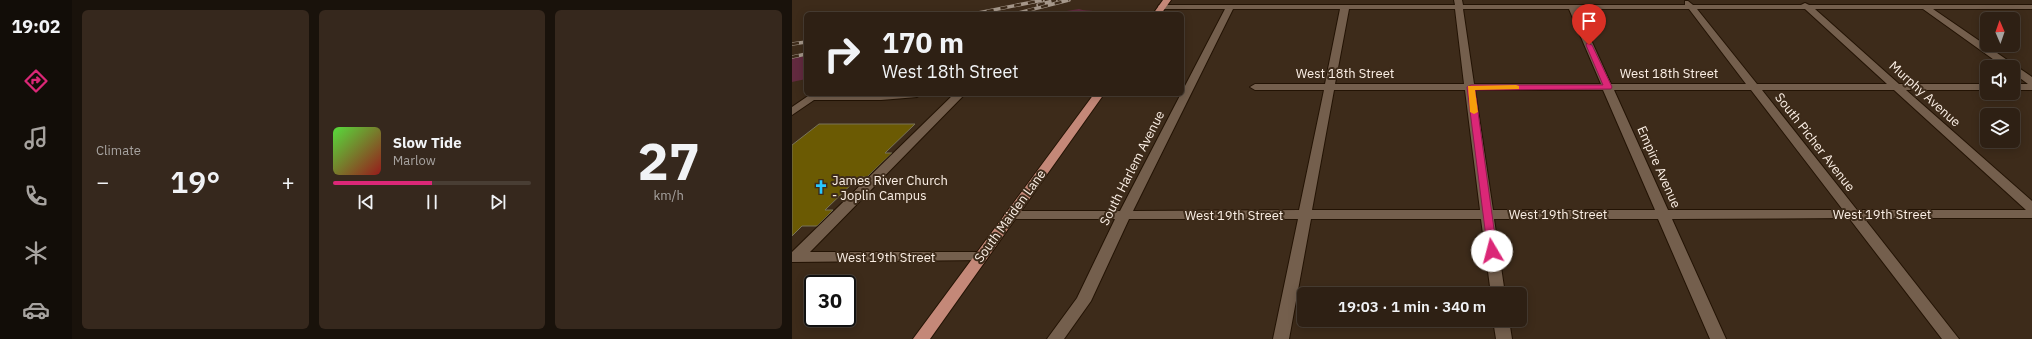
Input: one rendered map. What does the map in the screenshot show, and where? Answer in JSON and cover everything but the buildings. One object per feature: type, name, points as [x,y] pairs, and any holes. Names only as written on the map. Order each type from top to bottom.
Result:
[{"type":"main road","name":"South Maiden Lane","points":[[921,339],[1098,96]]},
{"type":"street","points":[[1914,0],[2000,60]]},
{"type":"street","points":[[2028,0],[2032,2]]},
{"type":"street","points":[[1162,7],[1345,7],[1458,4],[1572,7],[1688,4],[1804,4],[1924,7],[2032,7]]},
{"type":"street","points":[[1458,4],[1471,87],[1497,287]]},
{"type":"street","name":"South Picher Avenue","points":[[1688,4],[1952,339]]},
{"type":"street","name":"Murphy Avenue","points":[[1804,4],[2032,208]]},
{"type":"street","name":"South Harlem Avenue","points":[[1055,339],[1083,301],[1124,215],[1230,7]]},
{"type":"street","points":[[1281,339],[1345,7]]},
{"type":"street","name":"Empire Avenue","points":[[1572,7],[1718,339]]},
{"type":"street","points":[[2020,74],[2032,82]]},
{"type":"street","name":"West 18th Street","points":[[1254,87],[1980,87]]},
{"type":"street","points":[[2020,87],[2032,87]]},
{"type":"street","points":[[792,112],[811,97],[893,96]]},
{"type":"street","points":[[794,257],[958,96]]},
{"type":"street","name":"West 19th Street","points":[[1011,215],[2032,214]]},
{"type":"street","name":"West 19th Street","points":[[794,257],[980,257]]},
{"type":"street","points":[[1502,327],[1504,339]]},
{"type":"shaded area","points":[[1079,9],[1103,12],[1060,12]]},
{"type":"shaded area","points":[[804,56],[804,79],[792,82],[792,58]]},
{"type":"railway","points":[[983,12],[1043,0]]},
{"type":"railway","points":[[1038,5],[1056,0]]},
{"type":"railway","points":[[1022,12],[1069,0]]},
{"type":"railway","points":[[792,44],[804,42]]},
{"type":"railway","points":[[792,57],[804,54]]},
{"type":"slow traffic","points":[[1474,112],[1471,87],[1516,87]]},
{"type":"place","name":"James River Church - Joplin Campus","points":[[821,187]]},
{"type":"route","points":[[1492,251],[1471,87],[1608,87],[1589,45]]}]
